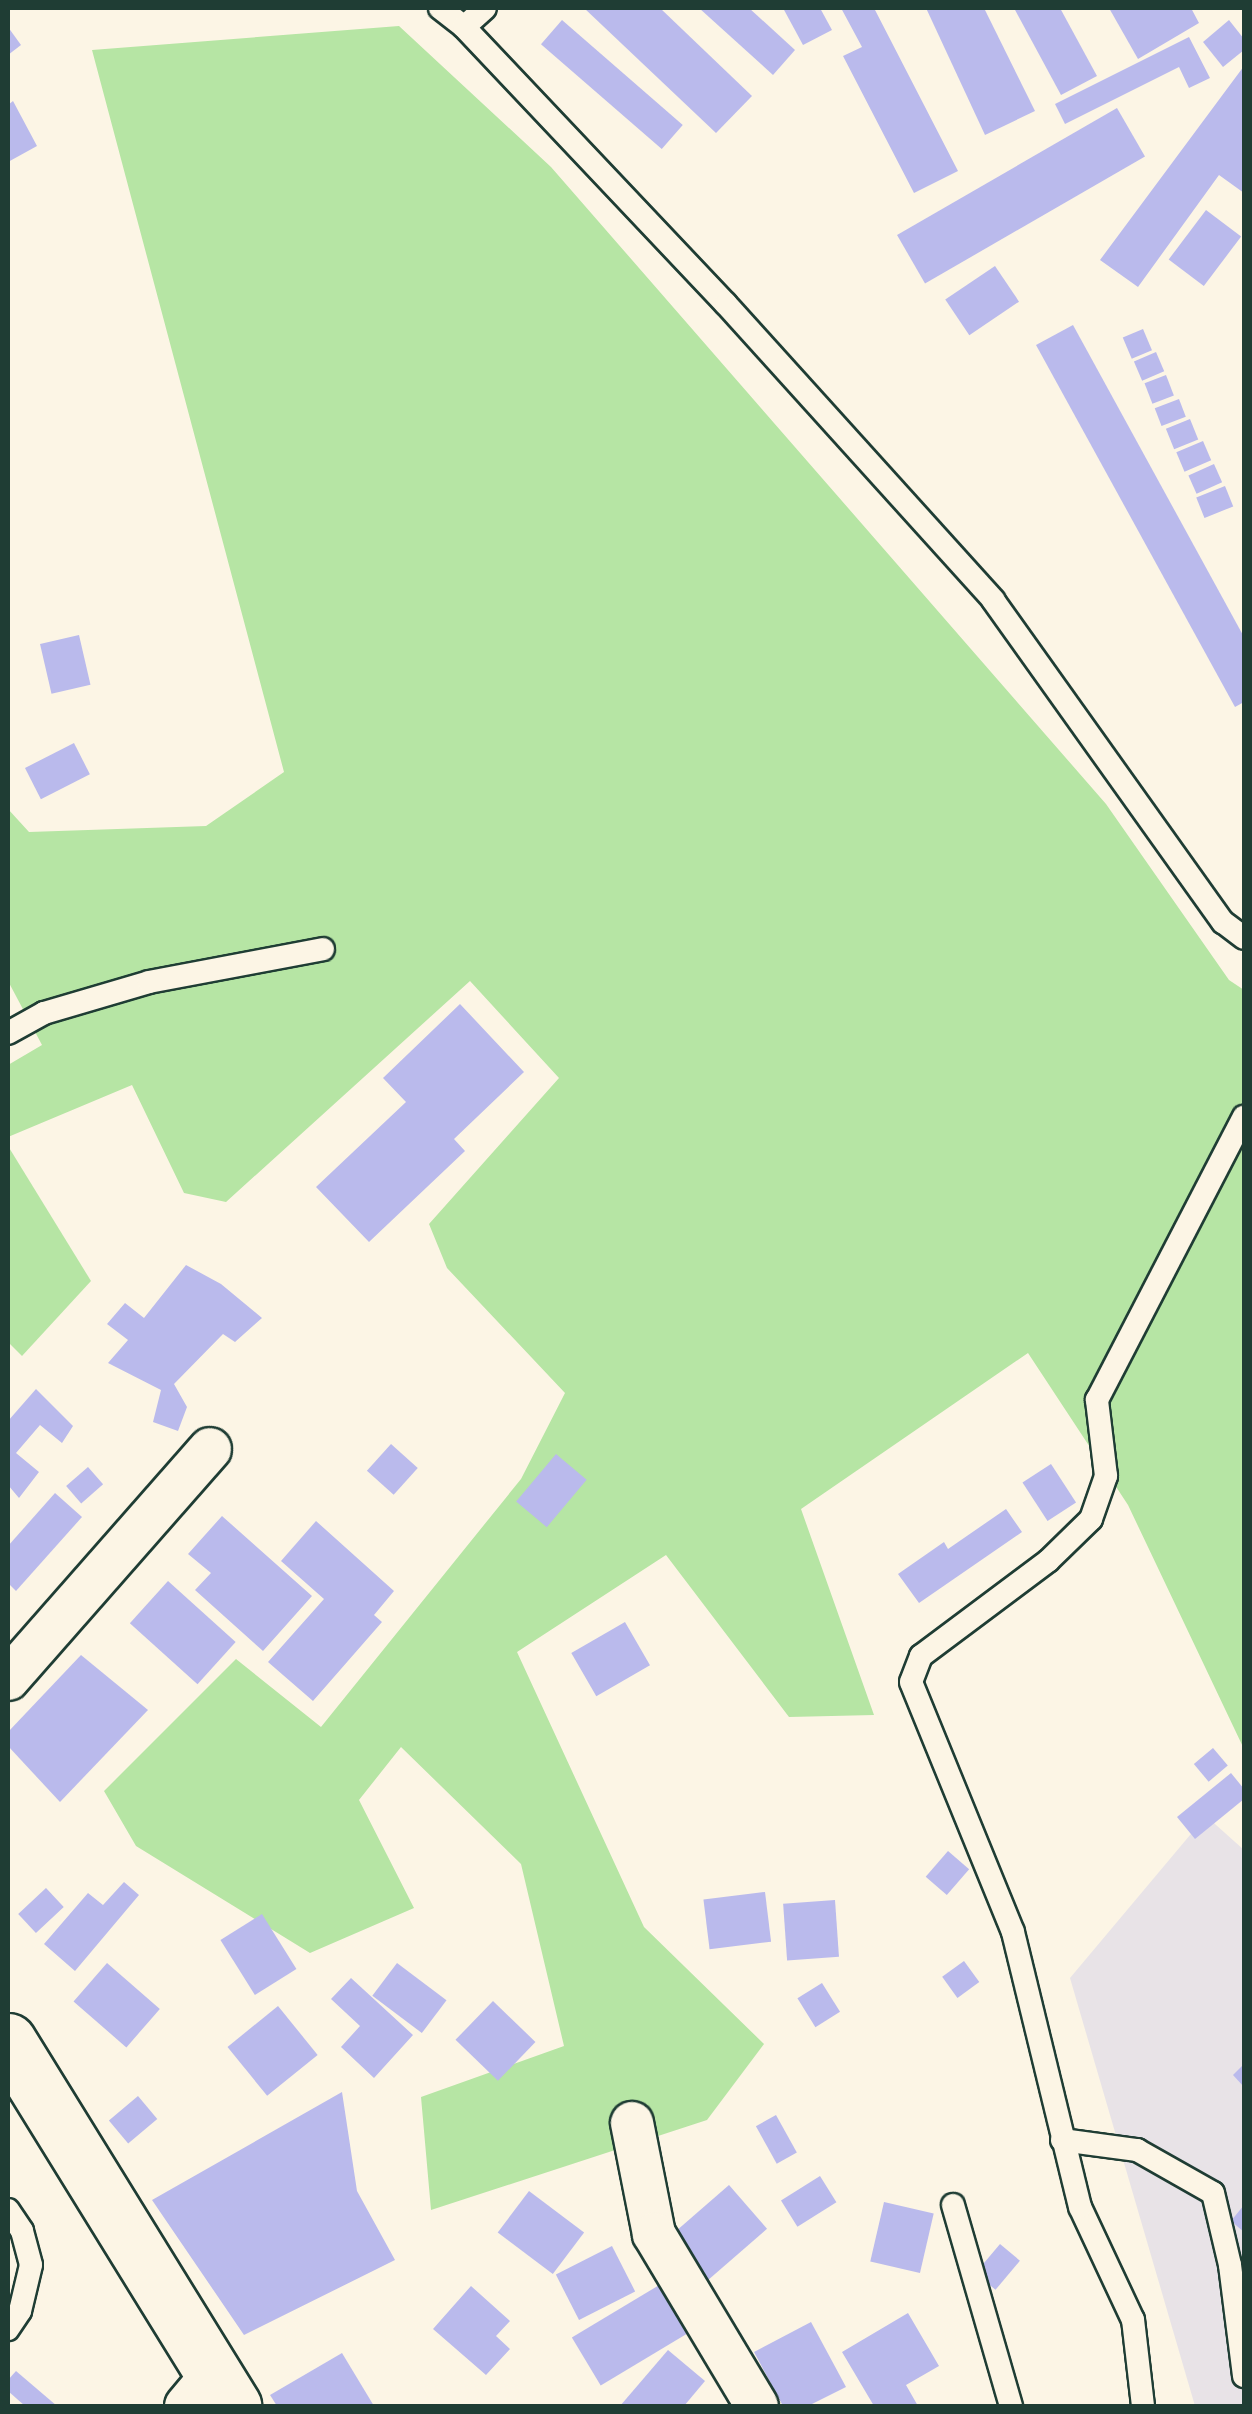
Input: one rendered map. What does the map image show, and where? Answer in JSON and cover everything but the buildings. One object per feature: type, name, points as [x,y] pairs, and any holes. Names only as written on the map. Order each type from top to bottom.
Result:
[{"type":"main road","points":[[8,2041],[210,2396]]},
{"type":"street","points":[[8,1679],[210,1449]]},
{"type":"street","points":[[632,2123],[654,2234],[758,2406]]},
{"type":"lane","points":[[440,8],[464,26],[726,304],[992,600],[1223,922],[1244,938]]},
{"type":"lane","points":[[464,26],[486,8]]},
{"type":"lane","points":[[8,1034],[44,1013],[148,982],[323,949]]},
{"type":"lane","points":[[1143,2406],[1133,2320],[1080,2207],[1013,1932],[910,1682],[921,1656],[1048,1561],[1090,1519],[1106,1476],[1098,1400],[1244,1117]]},
{"type":"lane","points":[[1062,2140],[1137,2150],[1214,2192],[1230,2265],[1244,2376]]},
{"type":"lane","points":[[953,2205],[1011,2406]]},
{"type":"lane","points":[[8,2210],[22,2231],[30,2265],[20,2311],[8,2328]]},
{"type":"shaded area","points":[[1206,1816],[1244,1850],[1244,2406],[1195,2406],[1070,1978]]},
{"type":"green space","points":[[399,26],[551,167],[1106,804],[1229,980],[1244,990],[1244,1749],[1128,1505],[1028,1353],[801,1509],[874,1715],[789,1717],[666,1555],[517,1652],[644,1927],[764,2044],[707,2120],[431,2210],[421,2097],[564,2046],[521,1864],[401,1747],[359,1800],[414,1908],[310,1953],[136,1846],[104,1791],[236,1659],[321,1727],[521,1479],[565,1393],[447,1268],[429,1224],[559,1078],[470,981],[226,1202],[184,1193],[132,1085],[8,1137],[8,1065],[42,1045],[8,981],[8,809],[29,832],[206,826],[284,772],[92,50]]},
{"type":"green space","points":[[8,1146],[91,1281],[22,1356],[8,1342]]}]
